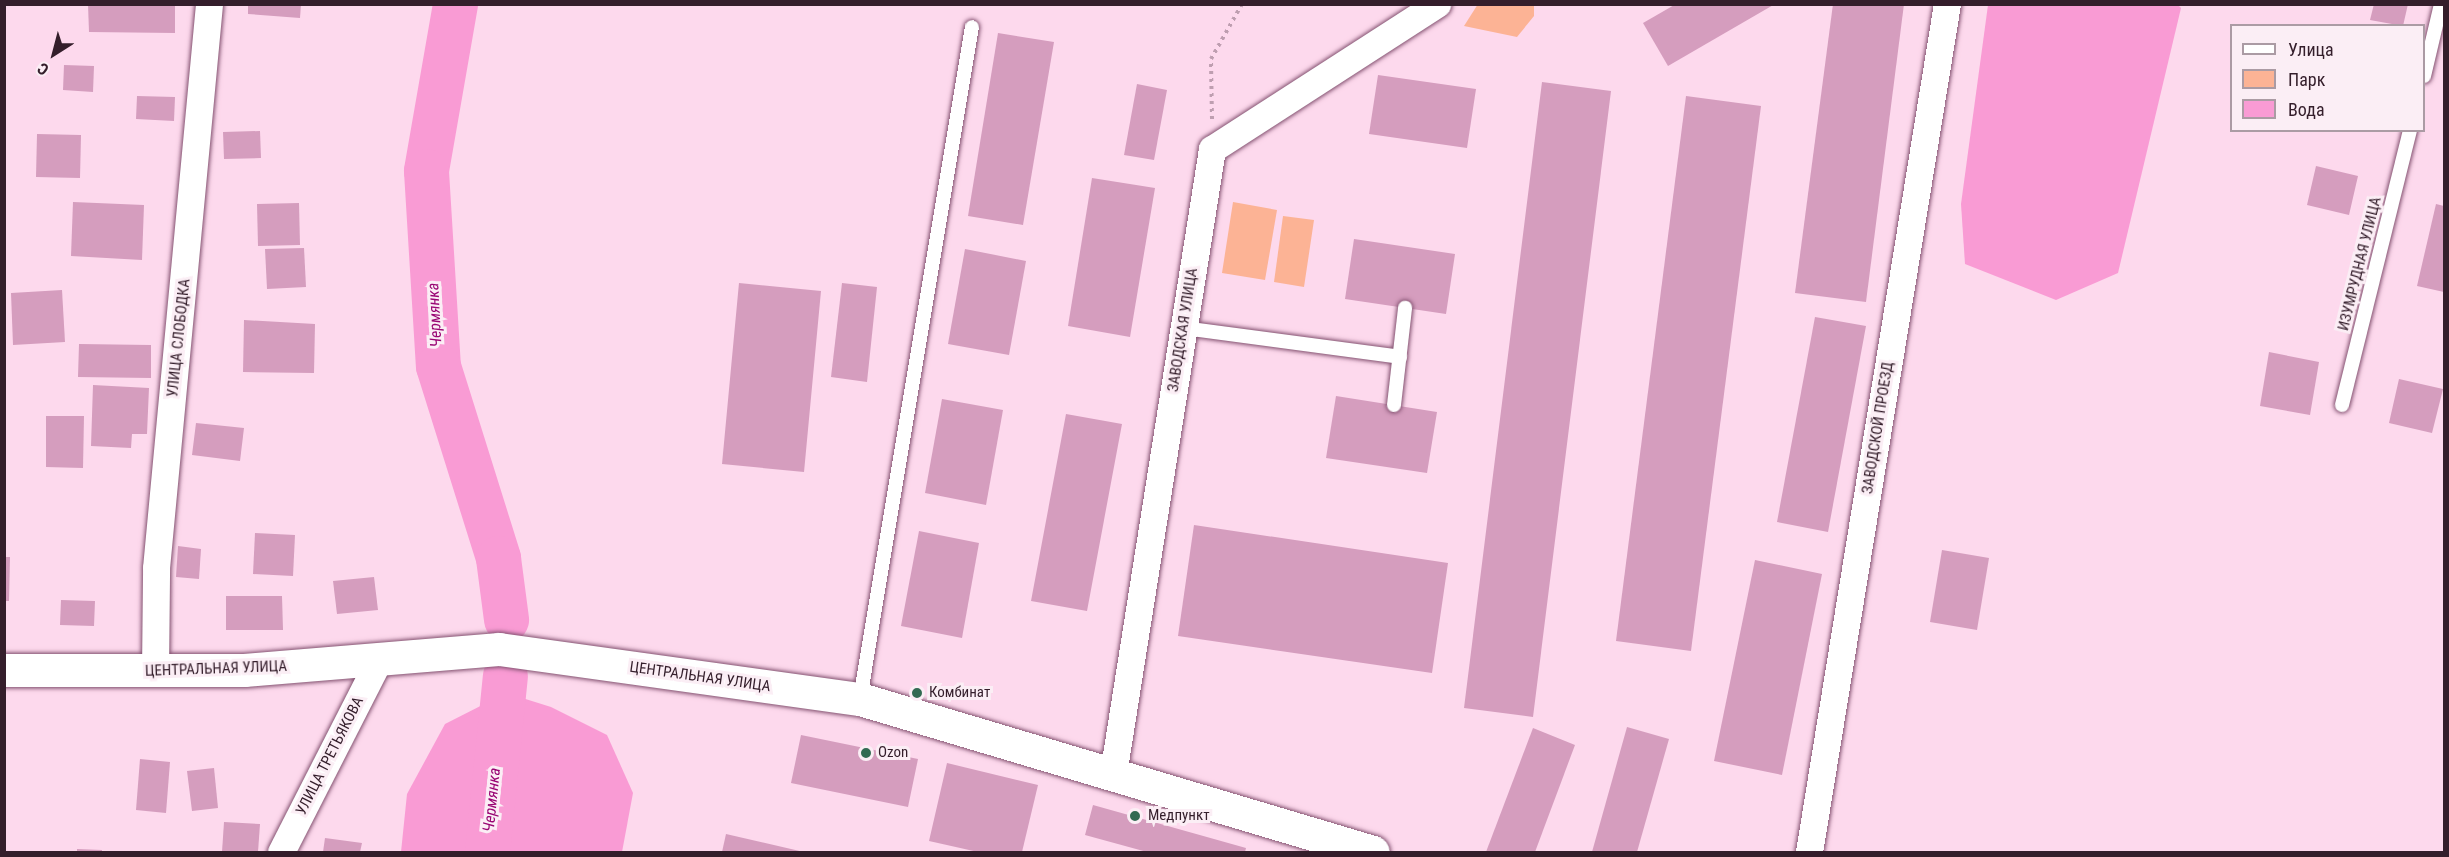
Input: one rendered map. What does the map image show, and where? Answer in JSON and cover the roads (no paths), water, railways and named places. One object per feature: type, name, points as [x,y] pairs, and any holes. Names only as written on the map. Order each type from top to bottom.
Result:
[{"type":"street","name":"УЛИЦА СЛОБОДКА","points":[[155,672],[156,568],[209,4]]},
{"type":"street","name":"ЗАВОДСКАЯ УЛИЦА","points":[[1113,774],[1212,149],[1437,4]]},
{"type":"street","name":"ЗАВОДСКОЙ ПРОЕЗД","points":[[1809,852],[1947,4]]},
{"type":"street","name":"ЦЕНТРАЛЬНАЯ УЛИЦА","points":[[4,670],[155,672],[379,660],[499,649],[860,699],[1373,852]]},
{"type":"street","name":"УЛИЦА ТРЕТЬЯКОВА","points":[[281,852],[379,660]]},
{"type":"lane","points":[[2425,72],[2441,4]]},
{"type":"lane","points":[[860,699],[972,27]]},
{"type":"lane","name":"ИЗУМРУДНАЯ УЛИЦА","points":[[2342,405],[2410,132]]},
{"type":"lane","points":[[1394,405],[1405,308]]},
{"type":"lane","points":[[1184,328],[1400,357]]},
{"type":"water","points":[[1988,5],[2178,5],[2181,8],[2118,273],[2056,300],[1965,264],[1961,204]]},
{"type":"water","points":[[506,693],[551,707],[607,735],[633,793],[622,852],[401,852],[407,794],[445,724]]},
{"type":"waterway","name":"Чермянка","points":[[455,4],[426,171],[438,366],[498,558],[506,619]]},
{"type":"waterway","name":"Чермянка","points":[[487,852],[505,676]]},
{"type":"place","name":"Комбинат","points":[[917,693]]},
{"type":"place","name":"Ozon","points":[[866,753]]},
{"type":"place","name":"Медпункт","points":[[1135,816]]}]
